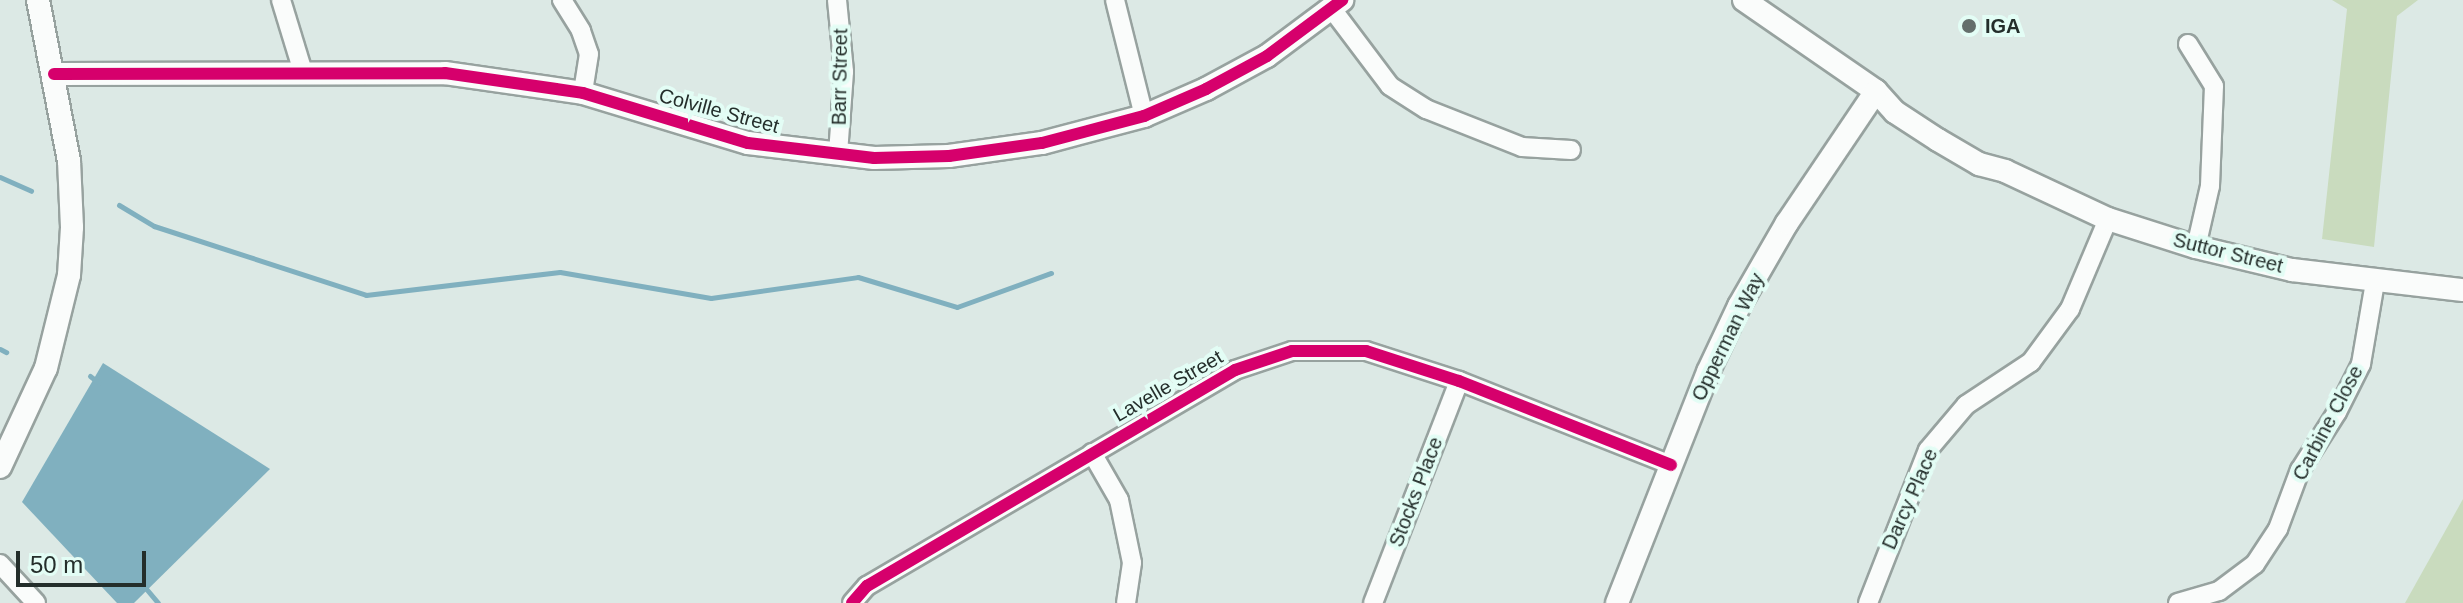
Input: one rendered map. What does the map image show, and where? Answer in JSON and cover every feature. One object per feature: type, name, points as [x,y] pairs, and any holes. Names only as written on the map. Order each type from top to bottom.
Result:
[{"type":"street","points":[[0,467],[46,368],[69,275],[72,227],[69,161],[38,0]]},
{"type":"street","points":[[281,0],[303,72]]},
{"type":"street","points":[[562,0],[581,31],[589,54],[583,93]]},
{"type":"street","name":"Barr Street","points":[[837,0],[844,72],[838,154]]},
{"type":"street","points":[[1115,0],[1144,116]]},
{"type":"street","name":"Suttor Street","points":[[1744,0],[1876,91],[1895,112],[1938,140],[1979,164],[2005,171],[2108,219],[2196,247],[2292,270],[2463,290]]},
{"type":"street","points":[[1337,4],[1390,86],[1426,109],[1522,147],[1571,150]]},
{"type":"street","name":"Colville Street","points":[[54,74],[445,73],[583,93],[748,143],[838,154],[910,158],[992,152],[1085,133],[1144,116],[1206,89],[1267,56],[1337,4]]},
{"type":"street","points":[[2188,44],[2214,86],[2210,186],[2196,247]]},
{"type":"street","name":"Opperman Way","points":[[1617,603],[1671,465],[1739,306],[1787,223],[1876,91]]},
{"type":"street","name":"Darcy Place","points":[[1868,603],[1928,450],[1966,405],[2031,362],[2070,309],[2108,219]]},
{"type":"street","name":"Carbine Close","points":[[2178,603],[2219,591],[2255,564],[2278,529],[2300,470],[2337,412],[2361,364],[2375,282]]},
{"type":"street","name":"Lavelle Street","points":[[852,603],[867,586],[1235,370],[1292,351],[1366,351],[1459,381],[1671,465]]},
{"type":"street","name":"Stocks Place","points":[[1373,603],[1459,381]]},
{"type":"street","points":[[1092,453],[1119,500],[1132,563],[1126,603]]},
{"type":"street","points":[[0,564],[36,603]]},
{"type":"green space","points":[[2332,0],[2418,0],[2397,16],[2374,247],[2322,239],[2347,9]]},
{"type":"green space","points":[[2463,499],[2463,603],[2405,603]]},
{"type":"water","points":[[103,363],[270,469],[134,603],[117,603],[22,502]]},
{"type":"waterway","points":[[0,177],[31,191]]},
{"type":"waterway","points":[[119,205],[154,226],[366,295],[560,272],[711,298],[858,277],[957,307],[1051,273]]},
{"type":"waterway","points":[[0,349],[6,352]]},
{"type":"waterway","points":[[90,376],[99,383]]},
{"type":"waterway","points":[[143,585],[158,603]]},
{"type":"cycle path","points":[[54,74],[445,73],[583,93],[748,143],[874,158],[949,156],[1042,143],[1144,116],[1206,89],[1267,56],[1342,0]]},
{"type":"cycle path","points":[[852,603],[867,586],[1235,370],[1292,351],[1366,351],[1459,381],[1671,465]]},
{"type":"place","name":"IGA","points":[[1969,26]]}]
